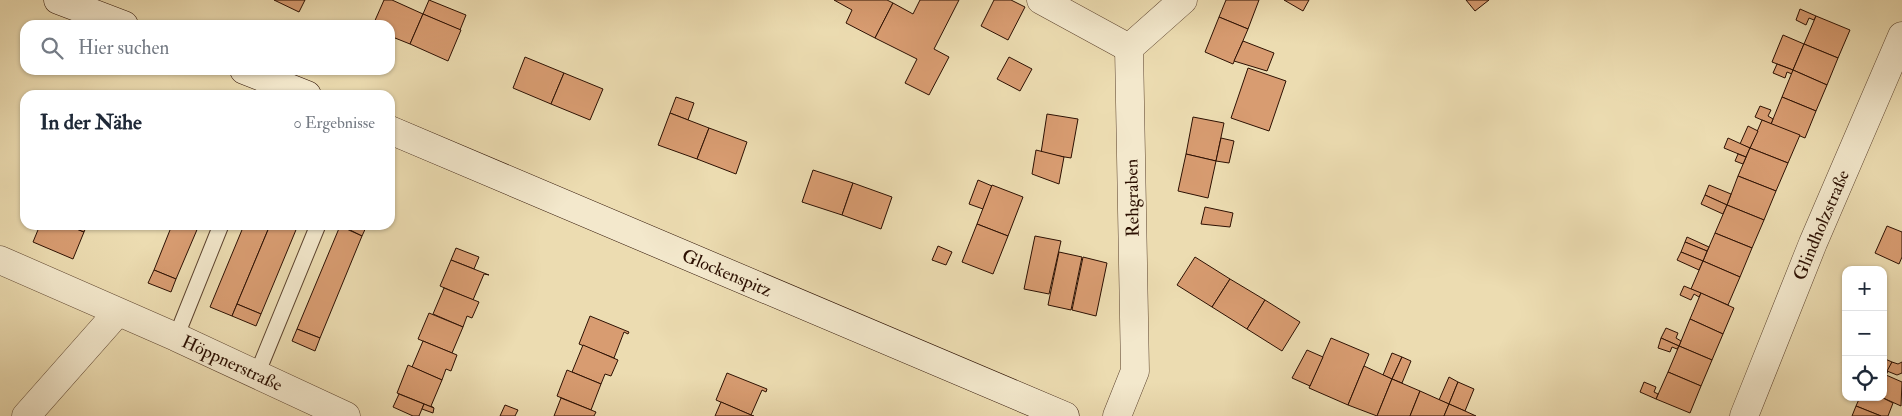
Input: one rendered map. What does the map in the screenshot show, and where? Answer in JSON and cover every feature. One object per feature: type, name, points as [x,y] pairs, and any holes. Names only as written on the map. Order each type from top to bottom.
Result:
[{"type":"street","points":[[58,0],[111,20]]},
{"type":"street","points":[[1041,0],[1129,48],[1183,0]]},
{"type":"street","name":"Glindholzstraße","points":[[1744,416],[1809,252],[1902,36]]},
{"type":"street","name":"Rehgraben","points":[[1117,416],[1135,371],[1129,48]]},
{"type":"street","points":[[257,75],[294,90]]},
{"type":"street","name":"Glockenspitz","points":[[395,132],[1065,416]]},
{"type":"street","name":"Höppnerstraße","points":[[0,260],[176,337],[346,416]]},
{"type":"street","points":[[26,416],[118,313]]},
{"type":"lane","points":[[176,337],[219,230]]},
{"type":"lane","points":[[257,374],[316,230]]},
{"type":"building","points":[[274,0],[305,0],[299,12]]},
{"type":"building","points":[[384,0],[392,0],[423,14],[410,44],[395,38],[395,20],[375,20]]},
{"type":"building","points":[[429,0],[466,15],[460,30],[423,14]]},
{"type":"building","points":[[834,0],[887,0],[893,3],[875,38],[846,23],[852,10]]},
{"type":"building","points":[[920,0],[959,0],[934,49],[949,57],[929,95],[905,83],[917,59],[875,38],[893,3],[913,14]]},
{"type":"building","points":[[994,0],[1011,0],[1025,7],[1008,40],[981,26]]},
{"type":"building","points":[[1226,0],[1259,0],[1248,29],[1219,17]]},
{"type":"building","points":[[1284,0],[1309,0],[1303,11]]},
{"type":"building","points":[[1466,0],[1489,0],[1475,11]]},
{"type":"building","points":[[1800,9],[1816,16],[1814,20],[1809,18],[1806,25],[1796,20]]},
{"type":"building","points":[[423,14],[461,30],[448,61],[410,44]]},
{"type":"building","points":[[1816,16],[1850,30],[1838,58],[1804,44]]},
{"type":"building","points":[[1219,17],[1248,29],[1233,64],[1205,52]]},
{"type":"building","points":[[1783,35],[1804,44],[1793,70],[1772,62]]},
{"type":"building","points":[[1243,41],[1274,53],[1267,71],[1234,61]]},
{"type":"building","points":[[1804,44],[1838,58],[1827,85],[1793,70]]},
{"type":"building","points":[[525,57],[564,73],[551,104],[513,88]]},
{"type":"building","points":[[1009,57],[1032,69],[1020,91],[997,79]]},
{"type":"building","points":[[1777,64],[1793,70],[1792,74],[1787,72],[1785,78],[1773,73]]},
{"type":"building","points":[[1248,68],[1286,81],[1269,131],[1231,118]]},
{"type":"building","points":[[1793,70],[1827,85],[1816,111],[1782,97]]},
{"type":"building","points":[[564,73],[603,89],[590,120],[551,104]]},
{"type":"building","points":[[676,97],[694,103],[688,120],[670,113]]},
{"type":"building","points":[[1782,97],[1816,111],[1805,138],[1771,124]]},
{"type":"building","points":[[1760,106],[1771,110],[1768,116],[1773,119],[1771,124],[1755,117]]},
{"type":"building","points":[[670,113],[709,128],[697,159],[658,145]]},
{"type":"building","points":[[1047,114],[1078,119],[1071,158],[1041,153]]},
{"type":"building","points":[[1193,117],[1224,123],[1216,161],[1186,154]]},
{"type":"building","points":[[1762,120],[1800,135],[1788,163],[1750,148]]},
{"type":"building","points":[[1748,126],[1758,131],[1750,148],[1740,144]]},
{"type":"building","points":[[709,128],[747,142],[736,174],[697,159]]},
{"type":"building","points":[[1221,138],[1234,141],[1229,163],[1216,161]]},
{"type":"building","points":[[1728,138],[1750,148],[1746,157],[1724,148]]},
{"type":"building","points":[[1750,148],[1788,163],[1776,191],[1738,176]]},
{"type":"building","points":[[1036,150],[1064,157],[1059,184],[1032,174]]},
{"type":"building","points":[[1186,154],[1216,161],[1208,198],[1178,191]]},
{"type":"building","points":[[1738,154],[1746,157],[1743,164],[1735,161]]},
{"type":"building","points":[[813,170],[853,183],[842,215],[802,202]]},
{"type":"building","points":[[1738,176],[1776,191],[1764,220],[1727,205]]},
{"type":"building","points":[[978,180],[992,186],[983,209],[969,204]]},
{"type":"building","points":[[853,183],[892,197],[881,229],[842,215]]},
{"type":"building","points":[[992,185],[1023,197],[1008,236],[977,224]]},
{"type":"building","points":[[1709,185],[1731,194],[1727,205],[1705,195]]},
{"type":"building","points":[[1705,195],[1727,205],[1723,214],[1701,204]]},
{"type":"building","points":[[1727,205],[1764,220],[1752,248],[1715,233]]},
{"type":"building","points":[[1205,207],[1233,213],[1230,227],[1201,224]]},
{"type":"building","points":[[977,224],[1008,236],[993,274],[962,262]]},
{"type":"building","points":[[1887,226],[1902,232],[1902,257],[1899,264],[1875,253]]},
{"type":"building","points":[[38,230],[79,230],[84,232],[73,259],[33,242]]},
{"type":"building","points":[[170,230],[197,230],[176,279],[154,270]]},
{"type":"building","points":[[242,230],[268,230],[232,316],[210,307]]},
{"type":"building","points":[[268,230],[296,230],[261,314],[237,304]]},
{"type":"building","points":[[338,230],[349,230],[362,236],[320,338],[297,329]]},
{"type":"building","points":[[350,230],[365,230],[362,236]]},
{"type":"building","points":[[1715,233],[1752,248],[1740,277],[1703,261]]},
{"type":"building","points":[[1035,236],[1061,241],[1049,294],[1024,289]]},
{"type":"building","points":[[1687,237],[1709,247],[1707,251],[1685,242]]},
{"type":"building","points":[[1685,242],[1707,251],[1703,261],[1681,252]]},
{"type":"building","points":[[938,246],[952,252],[946,265],[932,260]]},
{"type":"building","points":[[456,248],[479,257],[474,269],[451,260]]},
{"type":"building","points":[[1059,252],[1082,257],[1071,310],[1048,305]]},
{"type":"building","points":[[1681,252],[1703,261],[1699,270],[1677,260]]},
{"type":"building","points":[[1083,257],[1107,263],[1096,316],[1072,310]]},
{"type":"building","points":[[1195,257],[1230,279],[1212,307],[1177,285]]},
{"type":"building","points":[[451,260],[489,275],[484,274],[473,300],[440,286]]},
{"type":"building","points":[[1703,261],[1740,277],[1728,305],[1691,289]]},
{"type":"building","points":[[154,270],[176,279],[171,292],[148,283]]},
{"type":"building","points":[[1230,279],[1265,300],[1247,329],[1212,307]]},
{"type":"building","points":[[1684,286],[1701,293],[1699,297],[1694,294],[1691,300],[1680,295]]},
{"type":"building","points":[[444,288],[479,302],[472,318],[467,316],[463,327],[433,314]]},
{"type":"building","points":[[1701,293],[1734,308],[1723,334],[1690,319]]},
{"type":"building","points":[[1265,300],[1300,322],[1282,351],[1247,329]]},
{"type":"building","points":[[237,304],[261,314],[256,326],[232,316]]},
{"type":"building","points":[[429,313],[463,327],[452,353],[418,339]]},
{"type":"building","points":[[590,316],[629,332],[628,334],[624,332],[614,358],[579,344]]},
{"type":"building","points":[[1690,319],[1723,334],[1712,360],[1679,346]]},
{"type":"building","points":[[1666,328],[1678,333],[1676,338],[1681,341],[1679,346],[1661,338]]},
{"type":"building","points":[[297,329],[320,338],[315,351],[292,341]]},
{"type":"building","points":[[1331,338],[1369,354],[1348,405],[1309,388]]},
{"type":"building","points":[[1661,338],[1679,346],[1677,349],[1672,347],[1670,352],[1658,348]]},
{"type":"building","points":[[423,341],[457,355],[451,371],[446,369],[442,380],[412,367]]},
{"type":"building","points":[[583,345],[618,360],[611,376],[605,374],[601,384],[572,372]]},
{"type":"building","points":[[1679,346],[1712,360],[1701,386],[1668,372]]},
{"type":"building","points":[[1307,350],[1323,357],[1310,386],[1292,378]]},
{"type":"building","points":[[1392,353],[1402,357],[1392,379],[1383,375]]},
{"type":"building","points":[[1402,357],[1411,361],[1402,383],[1392,379]]},
{"type":"building","points":[[1887,360],[1892,362],[1887,373]]},
{"type":"building","points":[[1892,362],[1898,364],[1902,362],[1902,373],[1897,375],[1887,371]]},
{"type":"building","points":[[408,365],[442,380],[431,406],[434,408],[397,393]]},
{"type":"building","points":[[1364,366],[1392,379],[1377,416],[1348,405]]},
{"type":"building","points":[[567,370],[601,384],[591,410],[557,396]]},
{"type":"building","points":[[1668,372],[1701,386],[1690,413],[1656,399]]},
{"type":"building","points":[[727,373],[767,389],[766,392],[762,390],[751,415],[716,400]]},
{"type":"building","points":[[1887,375],[1902,382],[1901,406],[1887,400]]},
{"type":"building","points":[[1449,377],[1458,382],[1449,404],[1439,400]]},
{"type":"building","points":[[1392,379],[1420,391],[1410,416],[1377,416]]},
{"type":"building","points":[[1458,382],[1474,389],[1465,411],[1449,404]]},
{"type":"building","points":[[1644,382],[1656,387],[1654,392],[1658,394],[1656,399],[1640,392]]},
{"type":"building","points":[[1420,391],[1449,404],[1444,416],[1410,416]]},
{"type":"building","points":[[399,394],[424,404],[419,416],[413,416],[393,407]]},
{"type":"building","points":[[561,398],[596,412],[594,416],[554,416]]},
{"type":"building","points":[[1887,400],[1893,403],[1888,416],[1881,416],[1856,406],[1858,401]]},
{"type":"building","points":[[721,402],[751,415],[754,416],[715,416]]},
{"type":"building","points":[[424,404],[434,408],[433,413],[422,409]]},
{"type":"building","points":[[1449,404],[1465,411],[1476,416],[1444,416]]},
{"type":"building","points":[[505,405],[518,410],[515,416],[500,416]]},
{"type":"building","points":[[1856,406],[1881,416],[1852,416]]}]
